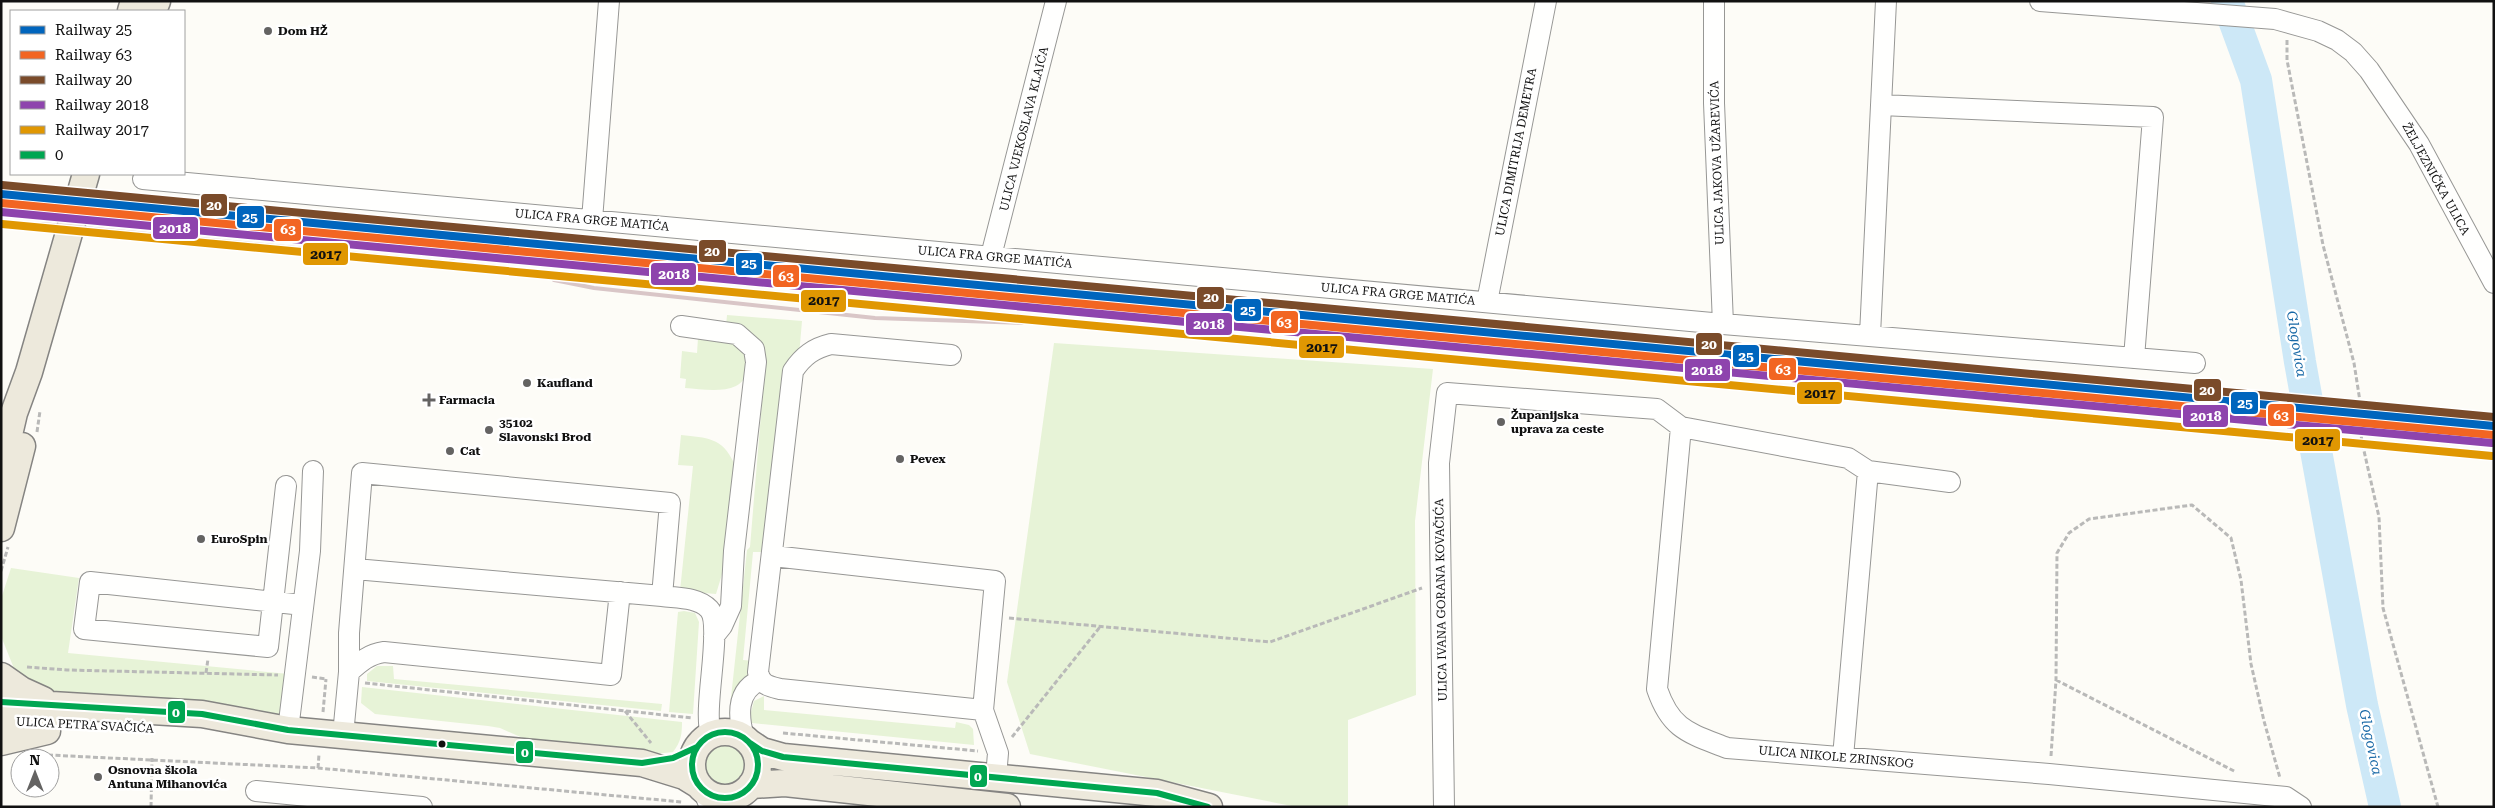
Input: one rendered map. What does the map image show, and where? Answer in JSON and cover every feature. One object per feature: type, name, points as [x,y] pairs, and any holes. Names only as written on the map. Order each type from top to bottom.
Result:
[{"type":"main road","points":[[1,469],[14,413],[29,372],[86,175]]},
{"type":"main road","points":[[1,528],[20,456],[27,405],[29,372]]},
{"type":"main road","points":[[1,742],[32,736],[64,715],[33,696],[10,671]]},
{"type":"main road","name":"ULICA PETRA SVAČIĆA","points":[[1,702],[64,715],[235,732],[288,730],[674,758],[705,734]]},
{"type":"main road","name":"ULICA PETRA SVAČIĆA","points":[[1,721],[64,715]]},
{"type":"main road","points":[[1008,807],[785,783],[740,796],[720,798],[698,796],[691,765],[705,734],[722,732],[734,733],[762,751],[783,757],[997,765],[1157,793],[1209,807]]},
{"type":"main road","points":[[740,796],[757,775],[756,753],[747,741]]},
{"type":"main road","name":"ULICA PETRA SVAČIĆA","points":[[648,755],[673,771],[698,796]]},
{"type":"street","points":[[592,220],[608,1]]},
{"type":"street","name":"ULICA VJEKOSLAVA KLAIĆA","points":[[991,256],[1056,1]]},
{"type":"street","name":"ULICA DIMITRIJA DEMETRA","points":[[1487,302],[1546,1]]},
{"type":"street","name":"ULICA JAKOVA UŽAREVIĆA","points":[[1714,1],[1714,103],[1723,324]]},
{"type":"street","points":[[1870,335],[1886,1]]},
{"type":"street","name":"ŽELJEZNIČKA ULICA","points":[[2040,1],[2207,14],[2272,15],[2318,31],[2337,40],[2353,52],[2369,70],[2418,144],[2494,284]]},
{"type":"street","points":[[1881,105],[2154,117],[2134,358]]},
{"type":"street","name":"ULICA FRA GRGE MATIĆA","points":[[143,179],[1723,324],[2195,363]]},
{"type":"street","points":[[681,326],[737,334],[754,349],[756,376],[734,551],[731,606],[722,626],[714,636]]},
{"type":"street","points":[[951,355],[831,344],[818,347],[802,358],[794,371],[774,556],[758,664],[760,680],[766,685],[780,690],[982,710]]},
{"type":"street","name":"ULICA IVANA GORANA KOVAČIĆA","points":[[1444,807],[1440,464],[1447,393],[1657,410],[1681,427]]},
{"type":"street","points":[[1681,427],[1848,458],[1868,471],[1950,482]]},
{"type":"street","name":"ULICA NIKOLE ZRINSKOG","points":[[1681,427],[1658,688],[1665,710],[1686,732],[1727,748],[2049,774],[2293,802]]},
{"type":"street","points":[[288,730],[310,551],[313,471]]},
{"type":"street","points":[[1843,757],[1868,471]]},
{"type":"street","points":[[343,735],[349,678],[349,633],[362,474],[670,504],[662,596]]},
{"type":"street","points":[[286,486],[272,601],[268,647],[84,629],[90,582],[272,601],[304,604]]},
{"type":"street","points":[[705,734],[714,636],[713,616],[734,551]]},
{"type":"street","points":[[774,556],[995,581],[982,710],[997,765]]},
{"type":"street","points":[[355,569],[662,596],[692,600],[709,609],[713,616]]},
{"type":"street","points":[[349,678],[365,658],[374,653],[384,652],[611,675],[620,592]]},
{"type":"street","points":[[349,633],[362,645],[384,652]]},
{"type":"street","points":[[747,741],[739,714],[743,695],[748,688],[760,680]]},
{"type":"street","points":[[256,791],[422,807]]},
{"type":"path","points":[[2272,15],[2287,60],[2324,245],[2354,363],[2362,414],[2360,427],[2362,442],[2379,517],[2383,608],[2438,807]]},
{"type":"path","points":[[2049,774],[2056,680],[2057,553],[2069,533],[2089,519],[2192,505],[2231,538],[2241,580],[2251,664],[2264,721],[2293,802]]},
{"type":"path","points":[[991,617],[1270,642],[1441,581]]},
{"type":"path","points":[[747,741],[764,731],[997,765],[1101,626]]},
{"type":"path","points":[[10,671],[67,670],[349,678],[625,710],[705,734]]},
{"type":"path","points":[[322,713],[326,678]]},
{"type":"path","points":[[2056,680],[2242,775]]},
{"type":"path","points":[[625,710],[648,755]]},
{"type":"path","points":[[318,768],[319,751]]},
{"type":"path","points":[[60,755],[318,768],[698,796]]},
{"type":"path","points":[[151,807],[152,758]]},
{"type":"green space","points":[[727,315],[802,321],[799,356],[792,357],[787,361],[783,375],[766,552],[753,552],[743,660],[754,661],[733,716],[729,716],[747,550],[750,547],[765,366],[754,337],[744,330],[726,326]]},
{"type":"green space","points":[[698,338],[725,339],[738,346],[746,357],[747,364],[746,376],[742,382],[736,386],[724,389],[685,388],[686,379],[680,378],[682,351],[697,353]]},
{"type":"green space","points":[[1054,343],[1433,369],[1415,521],[1416,695],[1348,720],[1348,807],[1297,807],[1030,754],[1007,682]]},
{"type":"green space","points":[[681,435],[713,440],[724,448],[734,463],[726,561],[716,594],[680,591],[693,466],[678,465]]},
{"type":"green space","points":[[11,568],[79,578],[68,653],[289,674],[282,714],[269,717],[56,697],[17,676],[1,636],[1,599]]},
{"type":"green space","points":[[678,612],[695,613],[699,622],[693,714],[669,712]]},
{"type":"green space","points":[[377,666],[393,666],[394,679],[662,704],[661,711],[367,681],[367,674]]},
{"type":"green space","points":[[362,687],[682,722],[681,734],[678,745],[673,752],[655,754],[525,739],[500,728],[488,726],[375,714],[361,703]]},
{"type":"green space","points":[[764,696],[764,710],[955,728],[956,722],[969,725],[973,729],[974,745],[752,723],[750,716],[754,701]]},
{"type":"green space","points":[[728,744],[735,747],[741,753],[744,764],[743,772],[735,781],[728,784],[720,784],[713,781],[705,772],[704,760],[707,753],[716,745]]},
{"type":"waterway","name":"Glogovica","points":[[2227,1],[2256,80],[2300,362],[2362,705],[2385,807]]},
{"type":"railway","points":[[42,224],[2141,423],[2494,453]]},
{"type":"railway","points":[[383,243],[454,258]]},
{"type":"railway","points":[[554,280],[594,288],[875,318],[1022,323]]},
{"type":"rail line","name":"20","points":[[2,185],[2494,417]]},
{"type":"rail line","name":"25","points":[[1,194],[2494,426]]},
{"type":"rail line","name":"63","points":[[1,203],[2493,435]]},
{"type":"rail line","name":"2018","points":[[1,212],[2492,443]]},
{"type":"rail line","name":"2017","points":[[2,224],[2492,456]]},
{"type":"transit line","name":"0","points":[[1,702],[202,714],[288,730],[642,763],[673,758],[697,747]]},
{"type":"transit line","name":"0","points":[[725,732],[738,734],[748,742],[756,752],[758,765],[756,778],[748,788],[738,796],[725,798],[712,796],[702,788],[694,778],[692,765],[694,752],[702,742],[712,734],[725,732]]},
{"type":"transit line","name":"0","points":[[750,743],[762,751],[783,757],[1157,793],[1208,807]]},
{"type":"place","name":"Dom HŽ","points":[[268,31]]},
{"type":"place","name":"Kaufland","points":[[527,383]]},
{"type":"place","name":"Farmacia","points":[[429,400]]},
{"type":"place","name":"Županijska uprava za ceste","points":[[1501,422]]},
{"type":"place","name":"35102 Slavonski Brod","points":[[489,430]]},
{"type":"place","name":"Cat","points":[[450,451]]},
{"type":"place","name":"Pevex","points":[[900,459]]},
{"type":"place","name":"EuroSpin","points":[[201,539]]},
{"type":"place","name":"Osnovna škola Antuna Mihanovića","points":[[98,777]]}]
